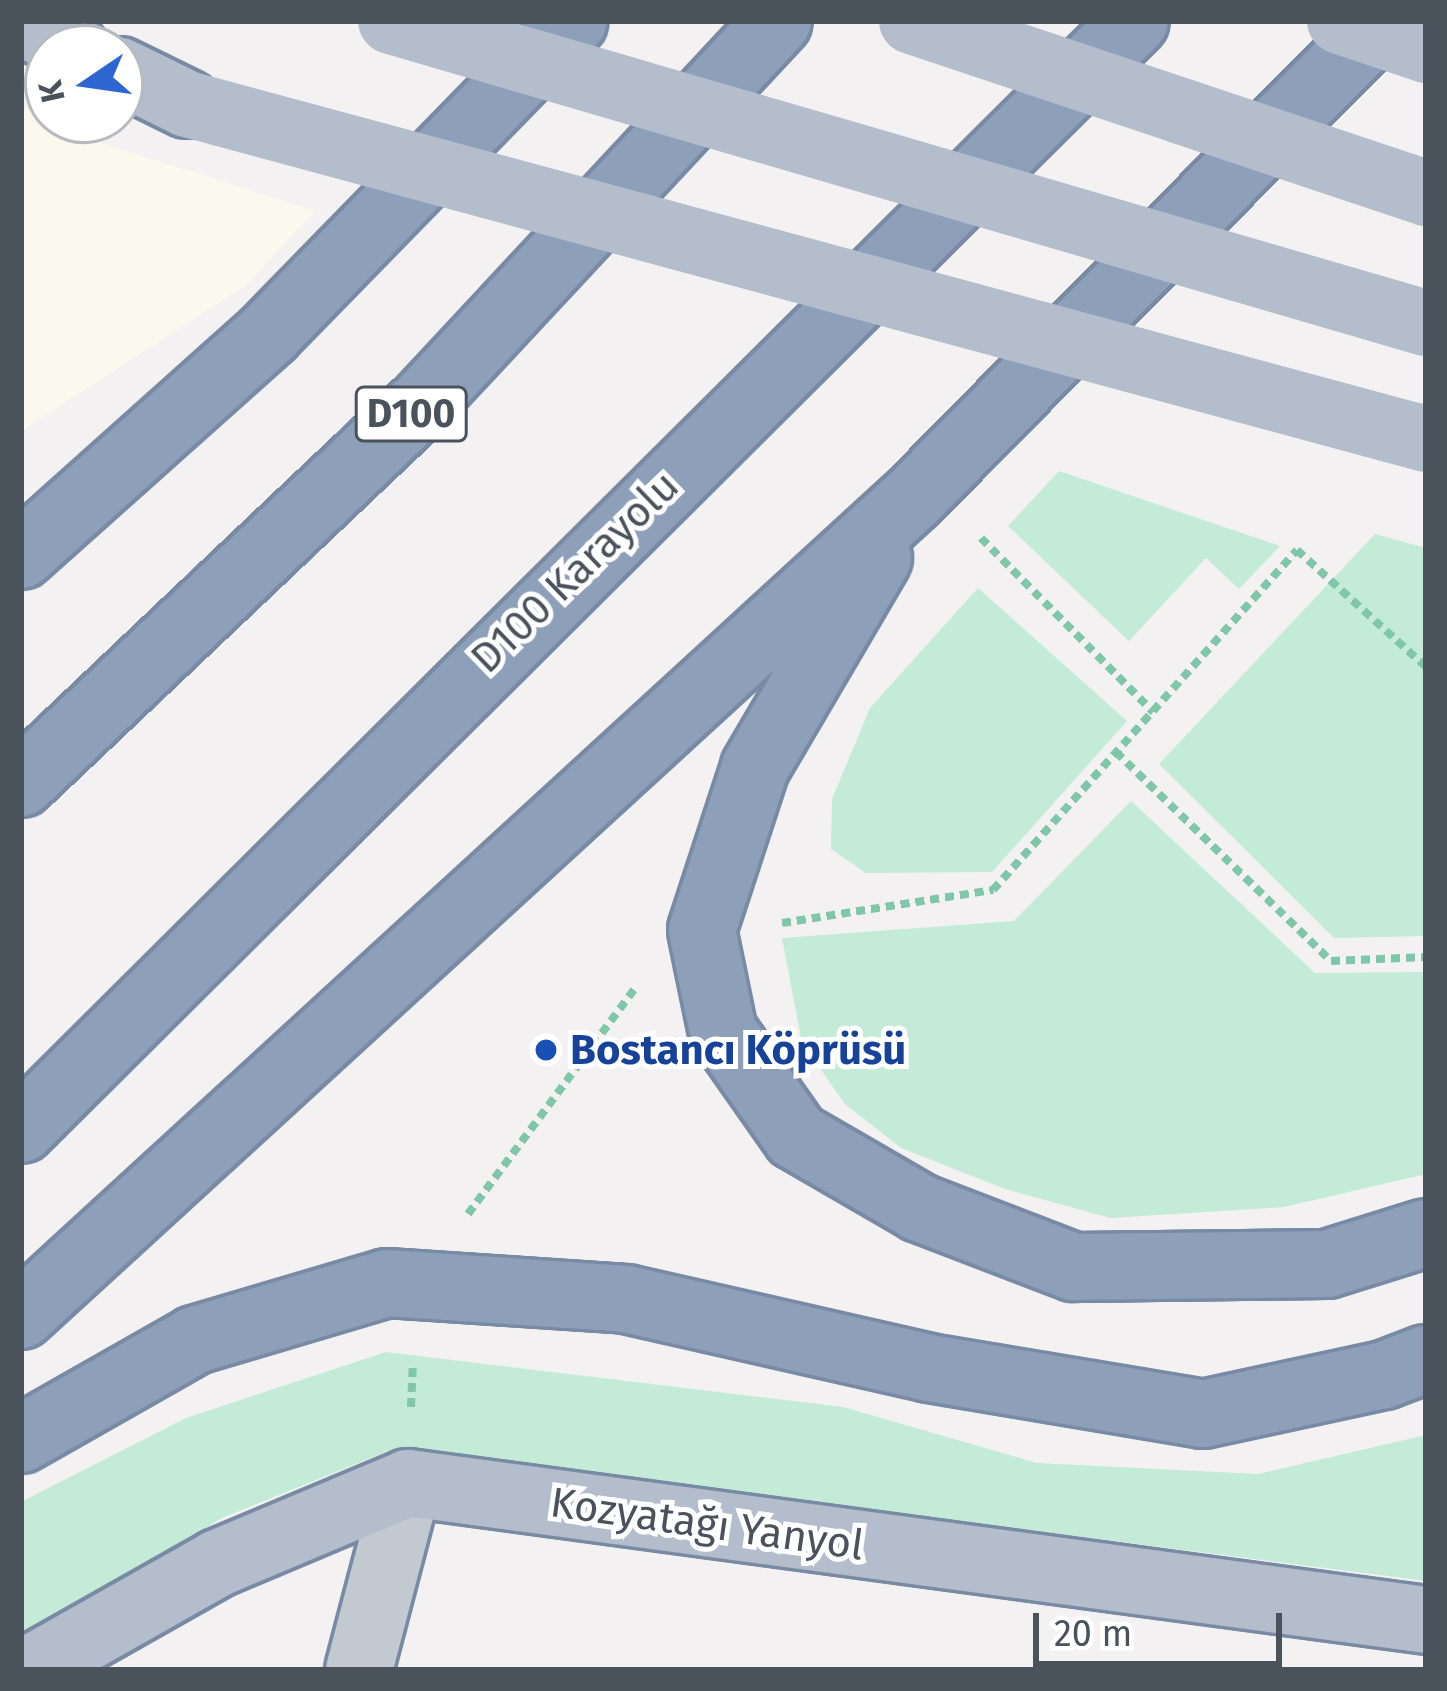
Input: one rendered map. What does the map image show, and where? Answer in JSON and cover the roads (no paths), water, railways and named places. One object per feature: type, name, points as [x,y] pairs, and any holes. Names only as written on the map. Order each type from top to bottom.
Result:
[{"type":"highway","points":[[21,555],[269,333],[574,21]]},
{"type":"highway","name":"D100","points":[[21,783],[424,401],[778,21]]},
{"type":"highway","name":"D100 Karayolu","points":[[21,1129],[1135,21]]},
{"type":"highway","points":[[21,1315],[914,497],[1383,21]]},
{"type":"highway","points":[[21,491],[208,383]]},
{"type":"highway","points":[[914,497],[755,768],[702,930],[723,1032],[796,1136],[920,1208],[1074,1267],[1327,1264],[1426,1233]]},
{"type":"highway","points":[[21,1439],[195,1340],[387,1283],[626,1299],[929,1368],[1203,1414],[1426,1359]]},
{"type":"main road","points":[[391,21],[1426,323]]},
{"type":"main road","points":[[912,21],[1426,193]]},
{"type":"main road","points":[[1340,21],[1426,50]]},
{"type":"main road","points":[[144,83],[187,104],[1426,439]]},
{"type":"main road","points":[[63,1660],[218,1563],[407,1483]]},
{"type":"main road","name":"Kozyatağı Yanyol","points":[[407,1483],[1426,1621]]},
{"type":"street","points":[[359,1670],[407,1483]]},
{"type":"place","name":"Bostancı Köprüsü","points":[[546,1050]]}]
